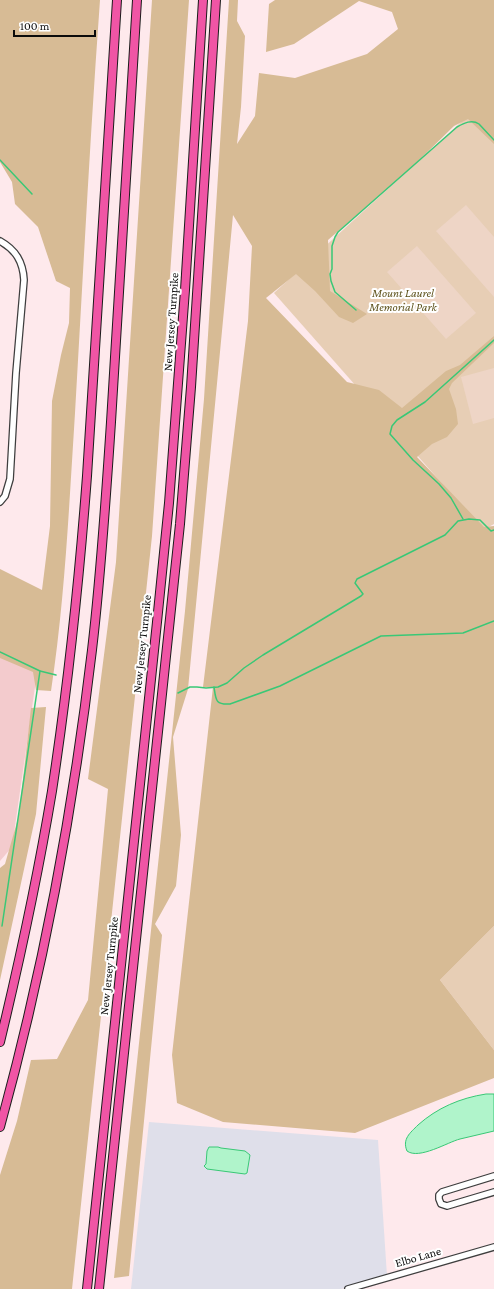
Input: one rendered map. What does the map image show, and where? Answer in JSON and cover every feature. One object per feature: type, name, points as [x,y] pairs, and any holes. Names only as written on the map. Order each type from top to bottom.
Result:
[{"type":"highway","points":[[0,1042],[17,971],[44,838],[55,770],[78,590],[117,0]]},
{"type":"highway","points":[[0,1127],[24,1032],[48,926],[70,811],[86,694],[99,578],[105,502],[137,0]]},
{"type":"highway","name":"New Jersey Turnpike","points":[[87,1289],[169,503],[185,298],[203,0]]},
{"type":"highway","name":"New Jersey Turnpike","points":[[99,1289],[180,516],[193,363],[216,0]]},
{"type":"street","points":[[0,241],[16,253],[23,269],[24,280],[16,373],[10,479],[5,496],[0,502]]},
{"type":"street","points":[[494,1176],[442,1192],[438,1199],[442,1204],[447,1206],[494,1192]]},
{"type":"street","name":"Elbo Lane","points":[[348,1289],[494,1247]]},
{"type":"shaded area","points":[[0,0],[100,0],[66,552],[60,622],[51,691],[36,690],[33,672],[0,658],[0,569],[42,590],[50,526],[52,401],[69,323],[70,288],[56,281],[38,227],[15,204],[12,182],[0,162]]},
{"type":"shaded area","points":[[152,0],[189,0],[152,536],[72,1289],[0,1289],[0,1175],[17,1121],[31,1060],[57,1059],[88,1000],[108,789],[88,779],[116,562]]},
{"type":"shaded area","points":[[229,0],[238,0],[237,21],[245,36],[241,107],[237,144],[255,116],[259,73],[295,78],[367,54],[398,29],[392,12],[359,1],[294,44],[266,52],[269,4],[275,0],[494,0],[494,144],[468,119],[454,126],[411,168],[328,240],[330,291],[367,314],[353,323],[339,317],[315,291],[296,274],[266,298],[347,382],[379,390],[402,408],[446,371],[460,365],[494,336],[494,343],[452,383],[449,389],[456,409],[458,424],[447,437],[432,444],[417,457],[484,527],[494,526],[494,926],[440,980],[494,1050],[494,1078],[355,1133],[223,1122],[177,1103],[172,1055],[213,687],[203,687],[248,321],[252,246],[233,215],[188,689],[173,737],[181,835],[176,886],[155,924],[162,935],[129,1276],[114,1278],[185,611],[204,399]]},
{"type":"shaded area","points":[[466,205],[494,237],[494,297],[436,231]]},
{"type":"shaded area","points":[[417,246],[476,313],[446,339],[387,272]]},
{"type":"shaded area","points":[[494,368],[494,418],[473,424],[461,377]]},
{"type":"shaded area","points":[[0,657],[37,673],[12,847],[0,861]]},
{"type":"shaded area","points":[[46,707],[36,814],[0,980],[0,868],[5,864],[19,815],[31,708]]},
{"type":"shaded area","points":[[486,1094],[494,1094],[494,1131],[460,1139],[426,1152],[412,1153],[407,1151],[405,1143],[408,1136],[425,1119],[458,1101]]},
{"type":"shaded area","points":[[149,1122],[378,1140],[387,1276],[341,1289],[131,1289]]},
{"type":"shaded area","points":[[209,1147],[245,1151],[250,1155],[247,1173],[207,1169],[204,1166],[206,1164],[207,1151]]},
{"type":"green space","name":"Mount Laurel Memorial Park","points":[[494,103],[494,524],[483,530],[274,293],[471,113]]},
{"type":"green space","points":[[494,926],[494,1050],[440,980]]},
{"type":"waterway","points":[[356,310],[335,292],[331,281],[332,246],[338,232],[462,124],[468,122],[479,124],[494,140]]},
{"type":"waterway","points":[[0,160],[32,194]]},
{"type":"waterway","points":[[463,519],[451,498],[439,484],[413,460],[390,434],[392,426],[397,420],[425,402],[494,340]]},
{"type":"waterway","points":[[178,693],[190,687],[218,687],[227,683],[244,668],[263,655],[361,596],[363,594],[355,583],[357,579],[445,535],[458,521],[469,519],[480,520],[491,531],[494,530]]},
{"type":"waterway","points":[[214,687],[217,701],[221,704],[230,704],[280,686],[381,636],[463,633],[494,621]]},
{"type":"waterway","points":[[0,652],[40,671],[56,675]]},
{"type":"waterway","points":[[2,926],[40,671]]}]
